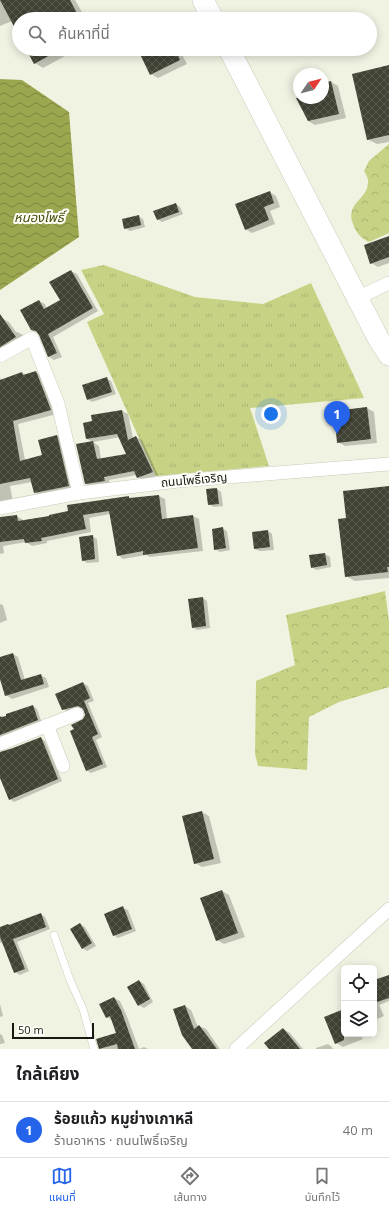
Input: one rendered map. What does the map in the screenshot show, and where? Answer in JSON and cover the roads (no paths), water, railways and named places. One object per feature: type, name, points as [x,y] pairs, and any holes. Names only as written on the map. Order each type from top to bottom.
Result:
[{"type":"main road","points":[[203,0],[209,12]]},
{"type":"main road","points":[[233,56],[357,298],[384,335],[389,355]]},
{"type":"street","points":[[357,298],[389,283]]},
{"type":"street","points":[[0,356],[32,338],[58,404],[79,493]]},
{"type":"street","name":"ถนนโพธิ์เจริญ","points":[[0,508],[79,493],[178,481],[389,464]]},
{"type":"street","points":[[0,744],[77,714]]},
{"type":"street","points":[[47,725],[63,766]]},
{"type":"street","points":[[236,1049],[389,909]]},
{"type":"lane","points":[[54,935],[70,980],[83,1009],[94,1049]]},
{"type":"water","name":"หนองโพธิ์","points":[[0,79],[22,80],[69,112],[79,237],[0,290]]},
{"type":"place","name":"ร้อยแก้ว หมูย่างเกาหลี","points":[[337,434]]}]
